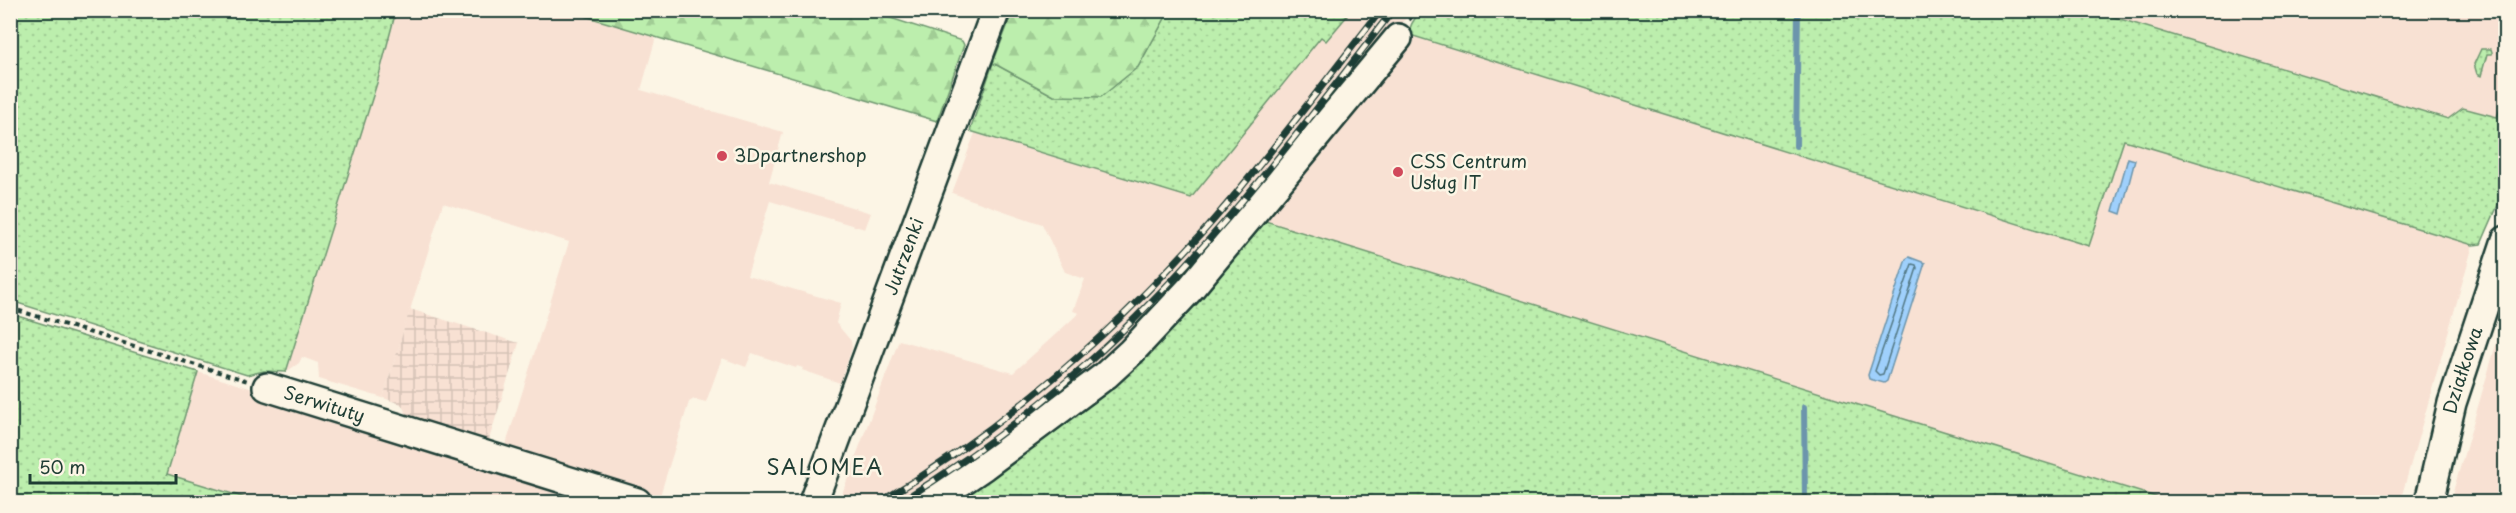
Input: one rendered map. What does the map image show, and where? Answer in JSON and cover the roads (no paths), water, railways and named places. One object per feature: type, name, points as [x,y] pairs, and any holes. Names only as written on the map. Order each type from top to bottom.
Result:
[{"type":"street","name":"Jutrzenki","points":[[813,502],[996,10]]},
{"type":"street","points":[[931,502],[984,466],[1106,375],[1131,352],[1190,289],[1398,38]]},
{"type":"street","name":"Działkowa","points":[[2429,502],[2452,403],[2505,240]]},
{"type":"street","name":"Serwituty","points":[[267,387],[637,502]]},
{"type":"water","points":[[2128,158],[2135,160],[2121,214],[2113,211]]},
{"type":"water","points":[[1909,257],[1925,263],[1887,381],[1884,383],[1869,379],[1868,375],[1906,259]]},
{"type":"waterway","points":[[1796,146],[1798,10]]},
{"type":"waterway","points":[[1804,407],[1805,502]]},
{"type":"railway","points":[[880,502],[968,445],[1010,413],[1051,380],[1129,309],[1202,233],[1248,179],[1381,10]]},
{"type":"railway","points":[[900,502],[1000,435],[1063,384],[1124,329],[1184,267],[1247,196],[1393,10]]},
{"type":"place","name":"3Dpartnershop","points":[[722,156]]},
{"type":"place","name":"CSS Centrum Usług IT","points":[[1398,172]]},
{"type":"district","name":"SALOMEA","points":[[825,468]]}]
